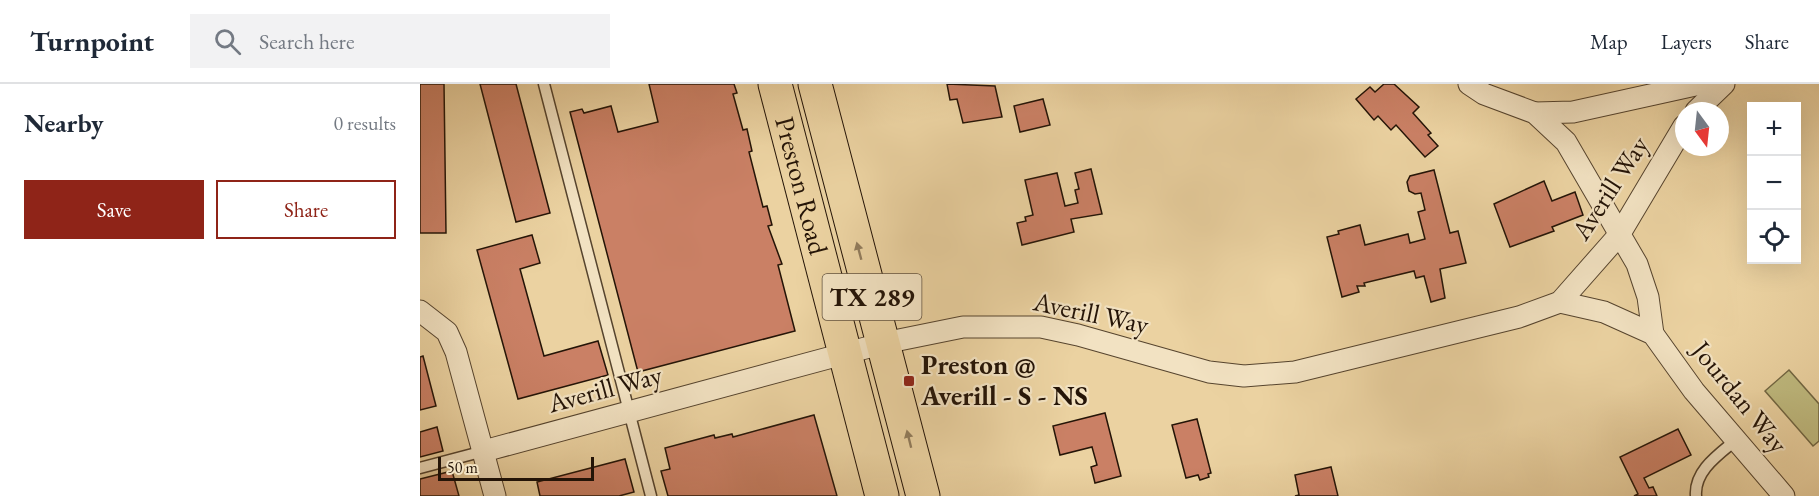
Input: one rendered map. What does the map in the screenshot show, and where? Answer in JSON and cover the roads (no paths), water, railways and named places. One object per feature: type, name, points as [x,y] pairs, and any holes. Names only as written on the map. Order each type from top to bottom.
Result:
[{"type":"main road","name":"Preston Road","points":[[775,84],[882,496]]},
{"type":"main road","name":"Preston Road","points":[[814,84],[923,496]]},
{"type":"street","name":"Jourdan Way","points":[[1469,84],[1484,94],[1535,114],[1566,142],[1582,165],[1641,275],[1648,297],[1653,334],[1694,391],[1784,496]]},
{"type":"street","name":"Averill Way","points":[[1535,114],[1573,112],[1700,84]]},
{"type":"street","points":[[1705,102],[1724,84]]},
{"type":"street","name":"Averill Way","points":[[484,451],[884,343],[963,327],[1041,327],[1078,334],[1209,372],[1244,376],[1295,372],[1519,317],[1560,302],[1619,236],[1675,141]]},
{"type":"street","name":"Jourdan Way","points":[[1560,302],[1604,312],[1653,334]]},
{"type":"street","points":[[420,311],[447,332],[456,352],[495,496]]},
{"type":"lane","points":[[544,84],[651,496]]},
{"type":"lane","points":[[1696,496],[1695,483],[1708,464],[1736,440]]},
{"type":"lane","points":[[420,468],[484,451]]},
{"type":"place","name":"Preston @ Averill - S - NS","points":[[909,381]]}]
